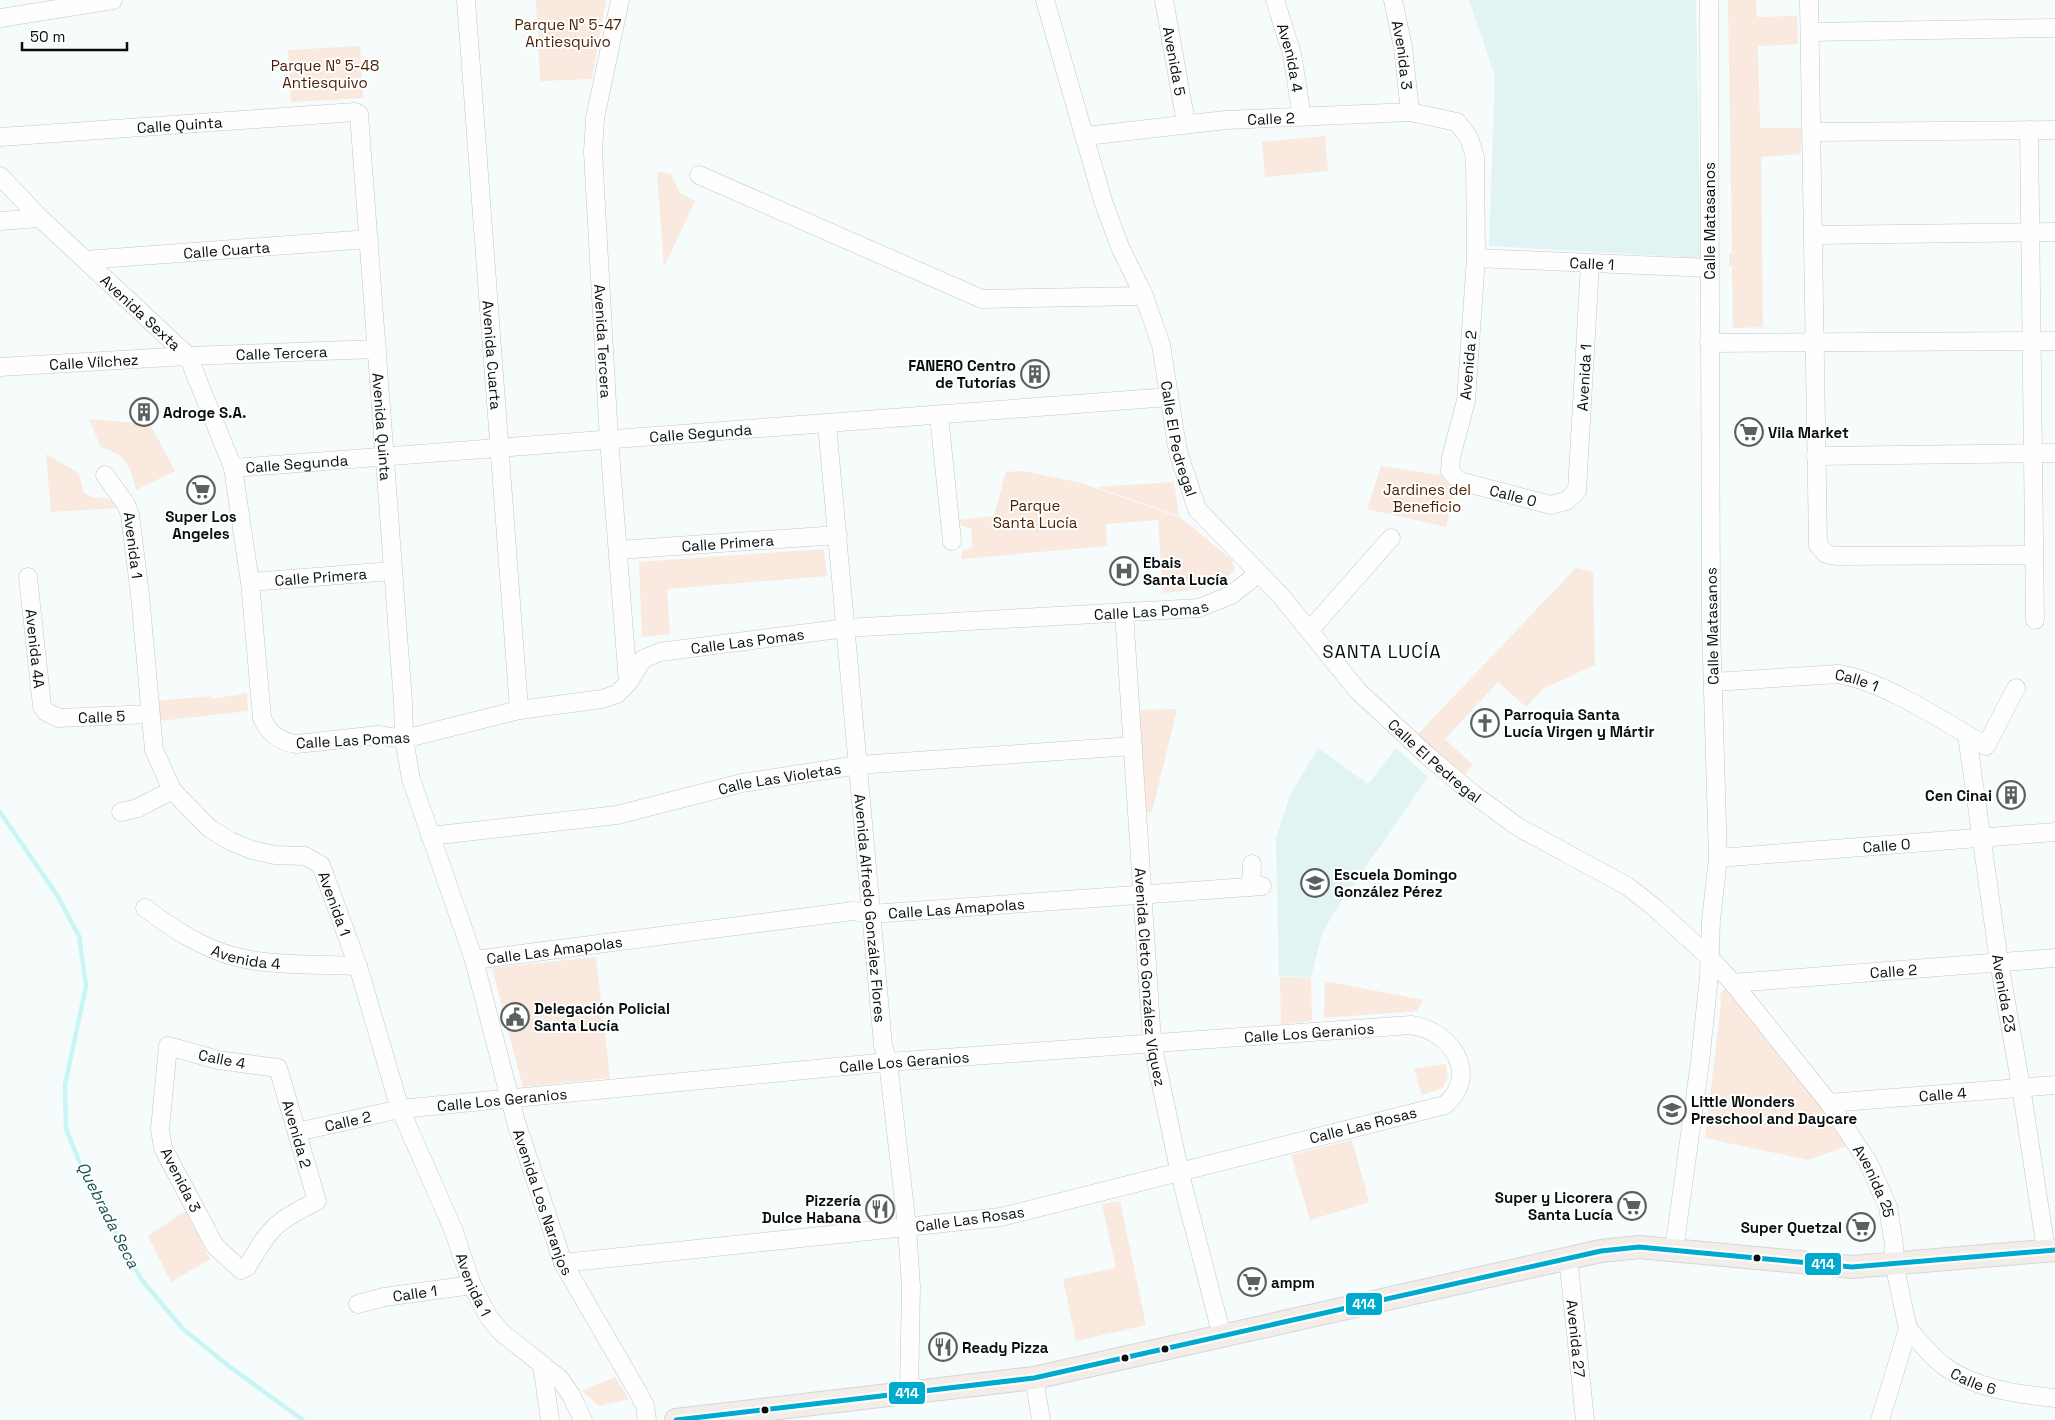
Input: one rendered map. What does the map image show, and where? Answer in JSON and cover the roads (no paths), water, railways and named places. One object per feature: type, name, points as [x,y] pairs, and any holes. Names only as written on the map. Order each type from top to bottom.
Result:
[{"type":"main road","points":[[676,1420],[805,1412],[909,1392],[1034,1378],[1568,1257],[1638,1247],[1852,1267],[2051,1250]]},
{"type":"street","points":[[0,18],[113,0]]},
{"type":"street","name":"Avenida Cuarta","points":[[466,0],[498,449],[519,710]]},
{"type":"street","name":"Avenida Tercera","points":[[620,0],[595,118],[593,152],[609,440],[628,683]]},
{"type":"street","name":"Calle El Pedregal","points":[[1045,0],[1103,200],[1113,229],[1144,296],[1161,345],[1178,452],[1197,509],[1259,573],[1309,630],[1358,691],[1473,794],[1518,827],[1627,886],[1710,958]]},
{"type":"street","name":"Avenida 5","points":[[1164,0],[1186,123]]},
{"type":"street","name":"Avenida 4","points":[[1274,0],[1292,54],[1302,117]]},
{"type":"street","name":"Avenida 3","points":[[1393,0],[1403,47],[1410,112]]},
{"type":"street","name":"Calle Matasanos","points":[[1674,1250],[1700,1062],[1710,958],[1711,920],[1718,858],[1713,682],[1709,343],[1710,0]]},
{"type":"street","points":[[1809,0],[1813,132],[1814,342],[1818,544],[1826,554],[1836,556],[2034,555]]},
{"type":"street","points":[[1810,32],[2055,28]]},
{"type":"street","name":"Calle Quinta","points":[[0,137],[355,112],[359,114]]},
{"type":"street","name":"Calle 2","points":[[1086,136],[1186,123],[1410,112],[1457,122]]},
{"type":"street","name":"Avenida Quinta","points":[[359,114],[403,702],[404,739]]},
{"type":"street","name":"Avenida 2","points":[[1450,471],[1451,457],[1466,401],[1476,258],[1475,157],[1470,138],[1457,122]]},
{"type":"street","points":[[2030,130],[2035,620]]},
{"type":"street","points":[[1813,132],[2055,130]]},
{"type":"street","points":[[699,175],[982,299],[1144,296]]},
{"type":"street","name":"Avenida Sexta","points":[[0,176],[40,218],[188,356],[232,468],[250,582],[262,718]]},
{"type":"street","points":[[0,221],[40,218]]},
{"type":"street","points":[[1814,234],[2055,232]]},
{"type":"street","name":"Calle Cuarta","points":[[85,260],[369,239]]},
{"type":"street","name":"Calle 1","points":[[1476,258],[1709,268]]},
{"type":"street","name":"Avenida 1","points":[[1577,491],[1590,264]]},
{"type":"street","points":[[1709,343],[2055,341]]},
{"type":"street","name":"Calle Tercera","points":[[188,356],[377,349]]},
{"type":"street","name":"Calle Vílchez","points":[[0,367],[188,356]]},
{"type":"street","name":"Calle Segunda","points":[[232,468],[939,416],[1169,397]]},
{"type":"street","points":[[939,416],[952,541]]},
{"type":"street","name":"Avenida Alfredo González Flores","points":[[827,424],[882,1045],[888,1062],[907,1227],[911,1287],[909,1392]]},
{"type":"street","points":[[1816,456],[2055,453]]},
{"type":"street","name":"Calle 0","points":[[1450,471],[1459,481],[1550,505],[1566,501],[1577,491]]},
{"type":"street","name":"Avenida 1","points":[[105,475],[126,504],[130,515],[154,750],[172,790],[209,828],[230,841],[252,850],[275,855],[305,856],[321,865],[358,966],[400,1109],[453,1229],[472,1286],[488,1316],[501,1332],[560,1378],[583,1420]]},
{"type":"street","name":"Calle Primera","points":[[618,550],[838,535]]},
{"type":"street","points":[[1309,630],[1391,538]]},
{"type":"street","name":"Calle Primera","points":[[250,582],[392,571]]},
{"type":"street","name":"Calle Las Pomas","points":[[262,718],[266,728],[276,737],[288,743],[297,744],[378,735],[404,739],[519,710],[602,699],[617,694],[628,683],[644,658],[660,652],[846,628],[1198,608],[1231,595],[1259,573]]},
{"type":"street","name":"Avenida 4A","points":[[28,577],[42,706],[53,716]]},
{"type":"street","name":"Avenida Cleto González Víquez","points":[[1124,612],[1152,1042],[1180,1174],[1222,1336]]},
{"type":"street","name":"Calle 1","points":[[1713,682],[1838,674],[1852,676],[1894,695],[1986,746],[2016,688]]},
{"type":"street","name":"Calle 5","points":[[53,716],[59,718],[150,714]]},
{"type":"street","name":"Avenida 23","points":[[1967,735],[1999,962],[2051,1250]]},
{"type":"street","name":"Avenida Los Naranjos","points":[[404,739],[411,779],[474,960],[511,1099],[563,1263],[639,1394],[645,1406],[647,1420]]},
{"type":"street","name":"Calle Las Violetas","points":[[430,836],[617,815],[742,783],[858,765],[1133,746]]},
{"type":"street","points":[[121,812],[138,808],[172,790]]},
{"type":"street","name":"Calle 0","points":[[1718,858],[2055,832]]},
{"type":"street","name":"Calle Las Amapolas","points":[[474,960],[853,912],[871,914],[1256,886],[1252,864]]},
{"type":"street","name":"Avenida 4","points":[[145,908],[178,933],[236,957],[253,960],[358,966]]},
{"type":"street","name":"Avenida 25","points":[[1710,958],[1733,983],[1829,1103],[1868,1162],[1888,1207],[1894,1245],[1894,1263],[1908,1330],[1880,1420]]},
{"type":"street","name":"Calle 2","points":[[1733,983],[2055,958]]},
{"type":"street","name":"Calle Los Geranios","points":[[400,1109],[888,1062],[1411,1025]]},
{"type":"street","name":"Calle Las Rosas","points":[[563,1263],[1001,1218],[1180,1174],[1445,1105],[1461,1087],[1462,1073],[1457,1057],[1437,1034],[1425,1027],[1411,1025]]},
{"type":"street","name":"Avenida 3","points":[[168,1046],[160,1129],[163,1148],[215,1246],[241,1270],[247,1268],[265,1236],[273,1227],[283,1218],[317,1200]]},
{"type":"street","name":"Calle 4","points":[[168,1046],[218,1060],[278,1068]]},
{"type":"street","name":"Avenida 2","points":[[278,1068],[317,1200]]},
{"type":"street","name":"Calle 4","points":[[1829,1103],[2055,1085]]},
{"type":"street","name":"Calle 2","points":[[297,1132],[400,1109]]},
{"type":"street","name":"Avenida 27","points":[[1568,1257],[1585,1420]]},
{"type":"street","name":"Calle 1","points":[[358,1304],[384,1297],[472,1286]]},
{"type":"street","name":"Calle 6","points":[[1908,1330],[1943,1365],[1973,1382],[2004,1392],[2055,1398]]},
{"type":"street","points":[[542,1364],[550,1420]]},
{"type":"street","points":[[1034,1378],[1042,1420]]},
{"type":"waterway","name":"Quebrada Seca","points":[[0,812],[57,895],[79,936],[86,986],[65,1085],[66,1129],[86,1178],[141,1279],[183,1329],[230,1367],[303,1420]]},
{"type":"place","name":"FANERO Centro de Tutorías","points":[[1035,374]]},
{"type":"place","name":"Adroge S.A.","points":[[144,412]]},
{"type":"place","name":"Vila Market","points":[[1749,432]]},
{"type":"place","name":"Super Los Angeles","points":[[201,490]]},
{"type":"place","name":"Ebais Santa Lucía","points":[[1124,571]]},
{"type":"place","name":"Parroquia Santa Lucía Virgen y Mártir","points":[[1485,723]]},
{"type":"place","name":"Cen Cinai","points":[[2011,795]]},
{"type":"place","name":"Escuela Domingo González Pérez","points":[[1315,883]]},
{"type":"place","name":"Delegación Policial Santa Lucía","points":[[515,1017]]},
{"type":"place","name":"Little Wonders Preschool and Daycare","points":[[1672,1110]]},
{"type":"place","name":"Super y Licorera Santa Lucía","points":[[1632,1206]]},
{"type":"place","name":"Pizzería Dulce Habana","points":[[880,1209]]},
{"type":"place","name":"Super Quetzal","points":[[1861,1227]]},
{"type":"place","name":"ampm","points":[[1252,1282]]},
{"type":"place","name":"Ready Pizza","points":[[943,1347]]},
{"type":"district","name":"SANTA LUCÍA","points":[[1382,651]]},
{"type":"park label","name":"Parque N° 5-47 Antiesquivo","points":[[568,32]]},
{"type":"park label","name":"Parque N° 5-48 Antiesquivo","points":[[325,74]]},
{"type":"park label","name":"Jardines del Beneficio","points":[[1427,498]]},
{"type":"park label","name":"Parque Santa Lucía","points":[[1035,514]]}]
